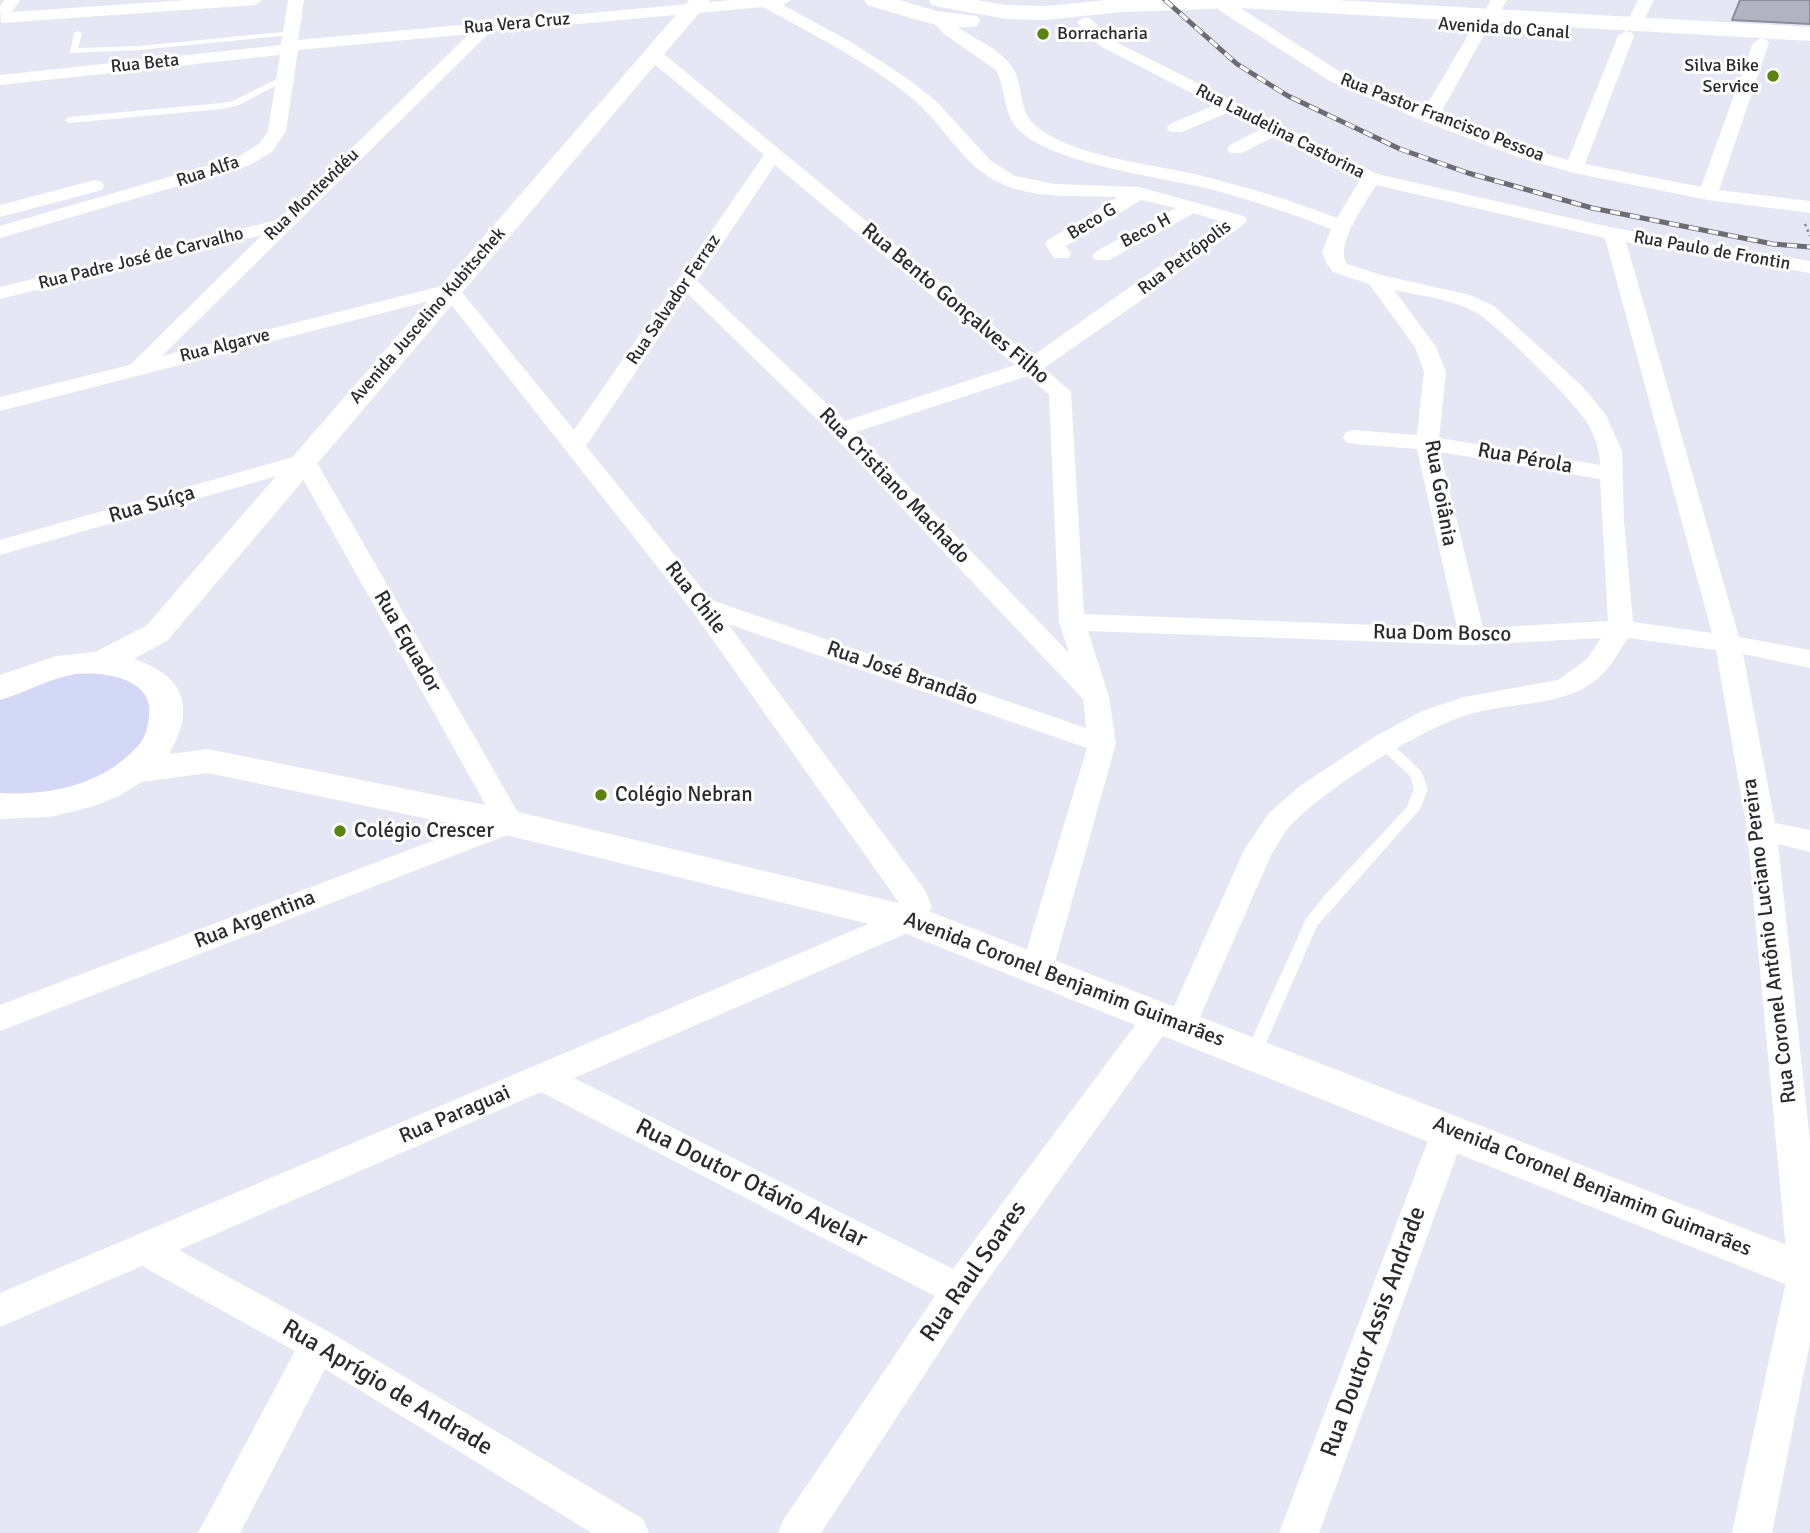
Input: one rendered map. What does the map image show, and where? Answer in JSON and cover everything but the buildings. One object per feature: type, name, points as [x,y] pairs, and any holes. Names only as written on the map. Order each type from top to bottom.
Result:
[{"type":"main road","points":[[875,0],[938,9],[1012,25],[1086,22],[1123,6]]},
{"type":"main road","name":"Avenida do Canal","points":[[1216,4],[1490,14]]},
{"type":"main road","name":"Avenida do Canal","points":[[1123,6],[1358,4],[1490,14],[1810,46]]},
{"type":"main road","points":[[938,9],[1046,13],[1123,6]]},
{"type":"main road","name":"Avenida do Canal","points":[[1630,30],[1810,34]]},
{"type":"street","points":[[12,0],[1,18],[256,0]]},
{"type":"street","points":[[0,211],[274,137],[286,78],[296,0]]},
{"type":"street","name":"Rua Vera Cruz","points":[[291,43],[696,4],[786,0]]},
{"type":"street","points":[[1574,167],[1630,30],[1646,0]]},
{"type":"street","name":"Rua Petrópolis","points":[[766,2],[859,53],[894,76],[923,99],[990,169],[1008,181],[1029,186],[1139,194],[1237,220],[1126,302],[1031,367],[841,430]]},
{"type":"street","name":"Avenida Juscelino Kubitschek","points":[[100,663],[157,633],[696,4]]},
{"type":"street","name":"Rua Pastor Francisco Pessoa","points":[[1216,4],[1336,77],[1429,117],[1524,153],[1574,167],[1708,194],[1810,207]]},
{"type":"street","points":[[938,9],[946,30],[997,60],[1009,74],[1012,100],[1018,118],[1040,136],[1087,155],[1238,190],[1342,226]]},
{"type":"street","points":[[1429,117],[1490,14]]},
{"type":"street","name":"Rua Laudelina Castorina","points":[[1086,22],[1106,43],[1371,178],[1614,234]]},
{"type":"street","name":"Rua Montevidéu","points":[[139,367],[487,26]]},
{"type":"street","name":"Rua Beta","points":[[0,80],[291,43]]},
{"type":"street","points":[[1708,194],[1761,43]]},
{"type":"street","name":"Rua Bento Gonçalves Filho","points":[[653,54],[1060,392],[1072,622],[1096,697],[1102,743],[1037,968]]},
{"type":"street","points":[[1176,128],[1229,106]]},
{"type":"street","points":[[1236,149],[1275,129]]},
{"type":"street","name":"Rua Alfa","points":[[0,232],[232,165],[267,147],[274,137]]},
{"type":"street","name":"Rua Salvador Ferraz","points":[[574,447],[774,153]]},
{"type":"street","points":[[1371,178],[1342,226],[1332,252],[1340,268],[1376,280],[1439,293],[1487,310],[1573,390],[1598,420],[1611,451],[1612,520],[1620,629]]},
{"type":"street","name":"Beco G","points":[[1061,254],[1055,244],[1139,194]]},
{"type":"street","name":"Beco H","points":[[1102,256],[1191,207]]},
{"type":"street","name":"Rua Padre José de Carvalho","points":[[0,293],[281,225]]},
{"type":"street","name":"Rua Paulo de Frontin","points":[[1614,234],[1810,267]]},
{"type":"street","name":"Rua Coronel Antônio Luciano Pereira","points":[[1614,234],[1728,643],[1762,830],[1808,1273],[1752,1533]]},
{"type":"street","name":"Rua Goiânia","points":[[1376,280],[1425,347],[1435,372],[1427,443],[1442,517],[1472,637]]},
{"type":"street","name":"Rua Cristiano Machado","points":[[686,281],[841,430],[1096,697]]},
{"type":"street","name":"Rua Algarve","points":[[0,404],[450,290]]},
{"type":"street","name":"Rua Chile","points":[[450,290],[702,606],[914,898],[916,907],[910,919]]},
{"type":"street","name":"Rua Pérola","points":[[1354,437],[1427,443],[1613,474]]},
{"type":"street","name":"Rua Suíça","points":[[0,548],[304,461]]},
{"type":"street","name":"Rua Equador","points":[[304,461],[510,823]]},
{"type":"street","name":"Rua José Brandão","points":[[702,606],[1102,743]]},
{"type":"street","name":"Rua Dom Bosco","points":[[1072,622],[1472,637],[1620,629],[1728,643],[1810,659]]},
{"type":"street","name":"Rua Raul Soares","points":[[798,1533],[959,1290],[1170,1021],[1259,850],[1279,820],[1310,793],[1384,744],[1432,718],[1464,706],[1566,687],[1596,665],[1620,629]]},
{"type":"street","name":"Avenida Juscelino Kubitschek","points":[[144,674],[157,633]]},
{"type":"street","points":[[0,689],[45,670],[73,664],[100,663],[144,674],[160,688],[168,705],[167,726],[155,749],[132,771],[106,787],[75,799],[43,806],[4,809]]},
{"type":"street","name":"Avenida Coronel Benjamim Guimarães","points":[[167,726],[208,761]]},
{"type":"street","name":"Avenida Coronel Benjamim Guimarães","points":[[132,771],[208,761],[510,823],[910,919],[1808,1273]]},
{"type":"street","name":"Rua Argentina","points":[[0,1018],[510,823]]},
{"type":"street","points":[[1762,830],[1810,841]]},
{"type":"street","name":"Rua Paraguai","points":[[0,1310],[910,919]]},
{"type":"street","name":"Rua Doutor Otávio Avelar","points":[[543,1078],[959,1290]]},
{"type":"street","name":"Rua Doutor Assis Andrade","points":[[1299,1533],[1449,1130]]},
{"type":"street","name":"Rua Aprígio de Andrade","points":[[143,1248],[318,1345],[629,1533]]},
{"type":"street","points":[[218,1533],[318,1345]]},
{"type":"lane","points":[[78,33],[73,51],[291,43]]},
{"type":"lane","points":[[69,120],[222,106],[245,99],[286,78]]},
{"type":"lane","points":[[1253,1054],[1311,923],[1413,809],[1421,789],[1416,774],[1384,744]]},
{"type":"shaded area","points":[[82,670],[113,672],[138,681],[160,716],[135,761],[73,795],[0,798],[0,697]]},
{"type":"railway","points":[[1165,0],[1237,64],[1288,96],[1400,149],[1468,173],[1592,208],[1773,244],[1810,247]]},
{"type":"place","name":"Borracharia","points":[[1043,34]]},
{"type":"place","name":"Silva Bike Service","points":[[1773,76]]},
{"type":"place","name":"Colégio Nebran","points":[[601,795]]},
{"type":"place","name":"Colégio Crescer","points":[[340,831]]}]
